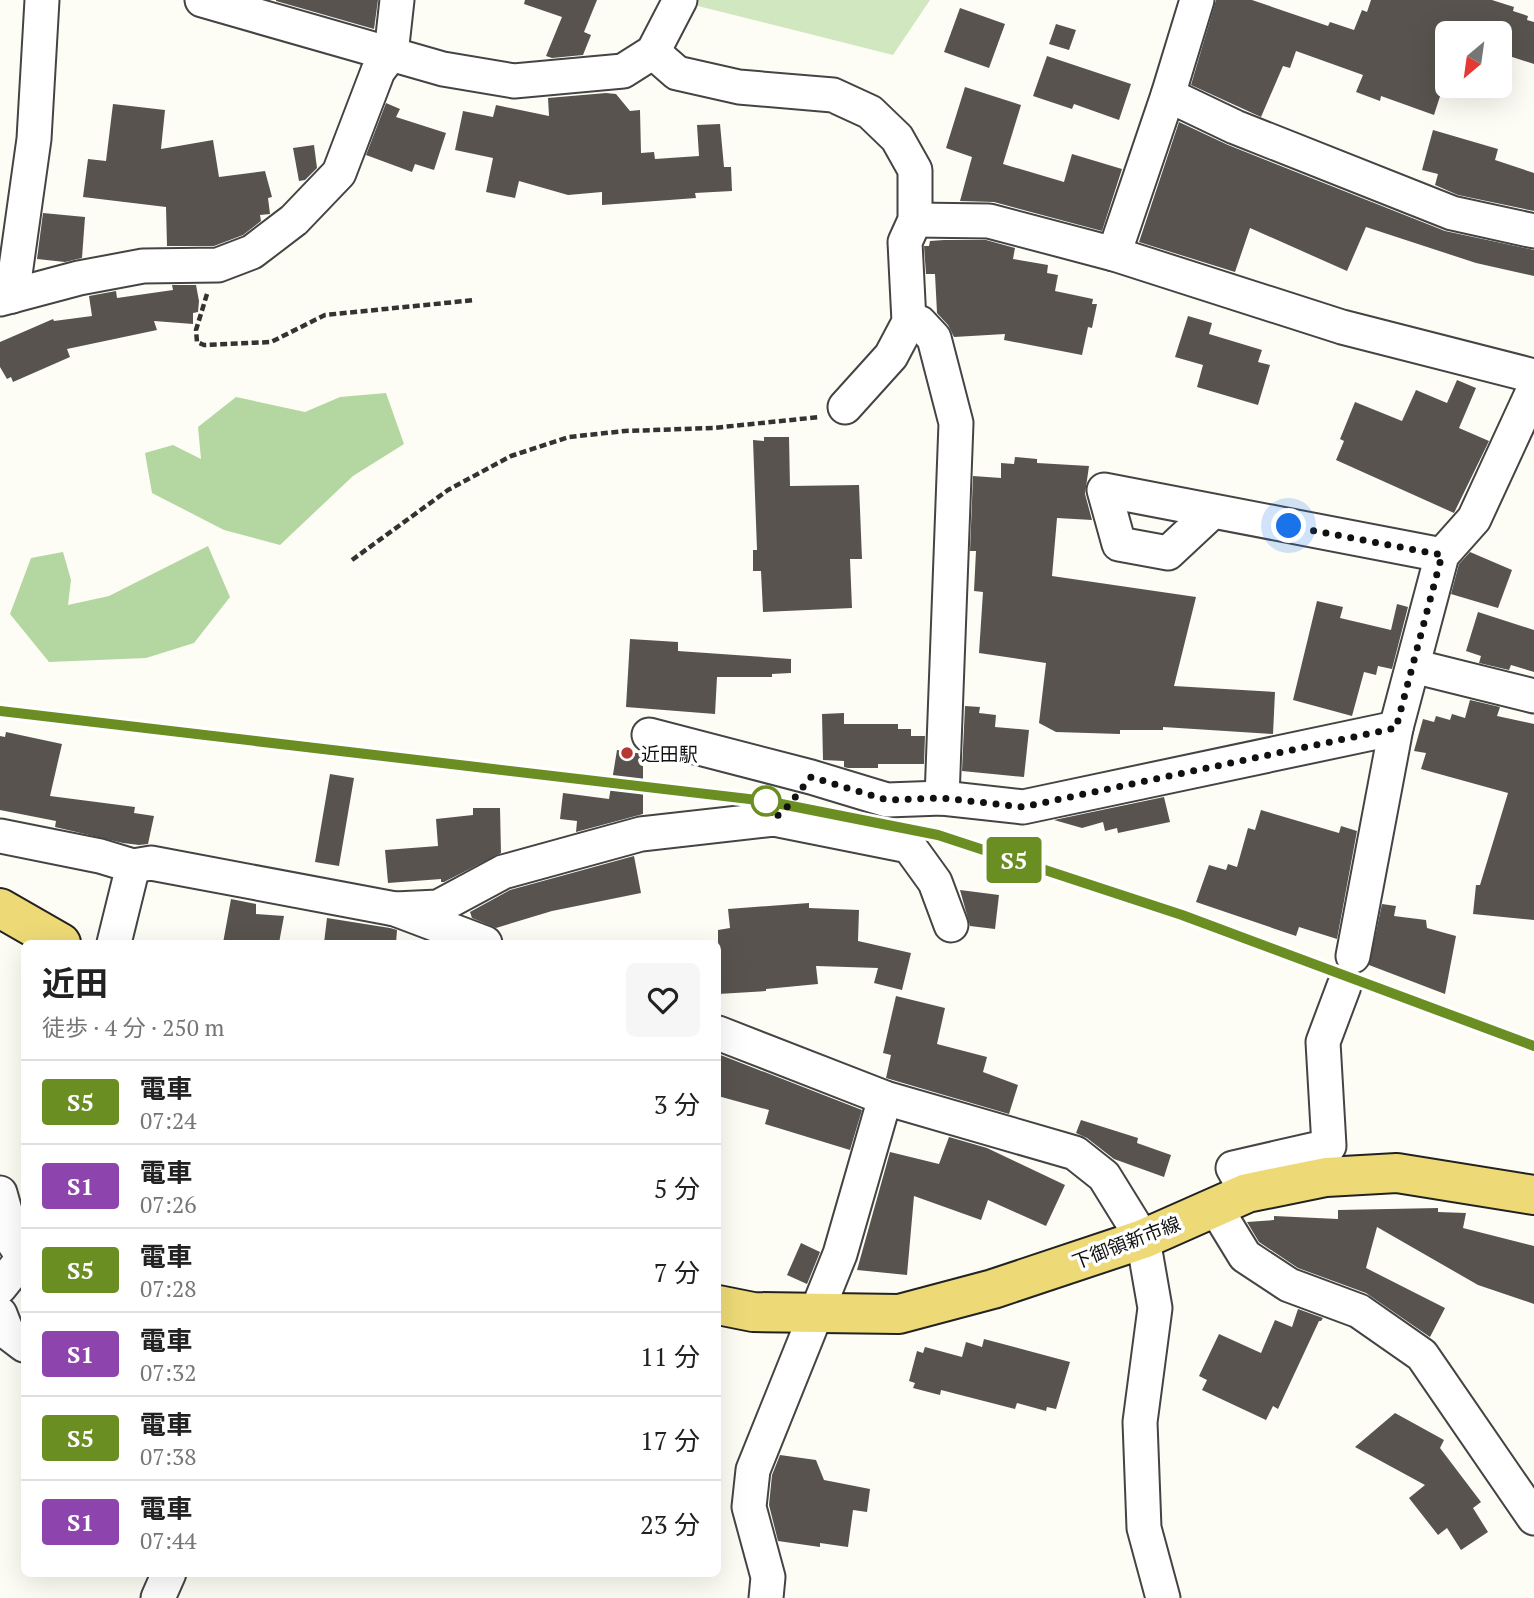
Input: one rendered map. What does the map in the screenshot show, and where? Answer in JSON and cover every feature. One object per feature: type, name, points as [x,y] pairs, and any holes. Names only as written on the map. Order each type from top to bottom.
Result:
[{"type":"main road","points":[[0,908],[56,940]]},
{"type":"main road","name":"下御領新市線","points":[[721,1306],[752,1312],[899,1314],[993,1289],[1143,1239],[1231,1200],[1326,1177],[1397,1173],[1534,1195]]},
{"type":"street","points":[[42,0],[34,138],[6,297],[79,278],[143,266],[218,265],[252,252],[293,220],[339,173],[378,71],[391,54],[397,0]]},
{"type":"street","points":[[202,0],[443,69],[514,81],[623,71],[653,52],[680,0]]},
{"type":"street","points":[[1114,254],[1198,0]]},
{"type":"street","points":[[653,52],[677,73],[739,88],[833,95],[870,113],[897,138],[915,170],[915,220],[905,242],[909,321],[891,356],[845,407]]},
{"type":"street","points":[[1168,95],[1235,127],[1451,213],[1534,232]]},
{"type":"street","points":[[915,220],[989,221],[1114,254],[1342,327],[1534,376]]},
{"type":"street","points":[[909,321],[920,323],[934,338],[956,423],[942,798]]},
{"type":"street","points":[[1534,389],[1474,519],[1442,555],[1396,728],[1349,971],[1323,1042],[1329,1146],[1233,1168],[1231,1200],[1245,1256],[1289,1285],[1359,1311],[1422,1355],[1534,1518]]},
{"type":"street","points":[[1213,511],[1442,555]]},
{"type":"street","points":[[1413,666],[1534,696]]},
{"type":"street","points":[[649,735],[811,777],[887,800],[942,798],[1023,807],[1396,728]]},
{"type":"street","points":[[774,819],[811,777]]},
{"type":"street","points":[[396,909],[438,907],[503,872],[641,834],[774,819],[909,846],[935,882],[951,925]]},
{"type":"street","points":[[0,836],[100,856],[133,866],[151,863],[396,909],[477,940]]},
{"type":"street","points":[[115,940],[133,866]]},
{"type":"street","points":[[721,1034],[885,1097],[1075,1153],[1104,1176],[1143,1239],[1155,1308],[1140,1422],[1144,1528],[1163,1598]]},
{"type":"street","points":[[766,1598],[768,1577],[749,1507],[753,1470],[840,1254],[885,1097]]},
{"type":"street","points":[[0,1193],[13,1243],[21,1254]]},
{"type":"street","points":[[0,1287],[21,1262]]},
{"type":"street","points":[[0,1314],[7,1332],[21,1343]]},
{"type":"street","points":[[159,1598],[167,1577]]},
{"type":"path","points":[[202,265],[208,295],[196,330],[197,342],[204,345],[271,342],[325,315],[475,300]]},
{"type":"path","points":[[352,560],[448,490],[511,456],[569,437],[625,431],[713,428],[822,416],[845,407]]},
{"type":"green space","points":[[688,0],[930,0],[893,55],[686,3]]},
{"type":"green space","points":[[386,393],[404,444],[353,476],[280,545],[224,530],[152,493],[145,453],[173,445],[201,459],[198,427],[236,397],[305,412],[340,397]]},
{"type":"green space","points":[[208,546],[230,597],[194,643],[146,658],[49,662],[10,614],[31,558],[63,552],[71,580],[68,605],[109,596]]},
{"type":"building","points":[[378,0],[374,29],[276,1]]},
{"type":"building","points":[[525,0],[597,0],[584,32],[591,35],[583,55],[552,58],[546,56],[562,17],[524,4]]},
{"type":"building","points":[[1216,0],[1252,0],[1328,26],[1330,22],[1354,30],[1362,10],[1367,12],[1371,0],[1492,0],[1514,7],[1513,11],[1528,16],[1527,20],[1534,22],[1534,64],[1512,57],[1512,21],[1435,21],[1435,98],[1439,98],[1434,115],[1381,96],[1380,101],[1356,92],[1363,75],[1296,51],[1290,68],[1283,66],[1261,117],[1191,85]]},
{"type":"building","points":[[960,8],[1005,24],[989,68],[944,52]]},
{"type":"building","points":[[1056,24],[1076,30],[1069,50],[1049,44]]},
{"type":"building","points":[[1047,56],[1131,84],[1119,120],[1074,104],[1072,109],[1033,96]]},
{"type":"building","points":[[965,87],[1021,105],[1003,164],[1064,182],[1072,154],[1122,169],[1102,231],[994,202],[960,201],[972,157],[946,148]]},
{"type":"building","points":[[616,94],[630,111],[640,110],[641,153],[654,152],[655,159],[699,156],[697,125],[720,124],[724,167],[731,167],[732,191],[695,193],[696,198],[602,205],[602,192],[568,195],[519,181],[515,198],[486,192],[493,158],[455,150],[463,111],[493,117],[496,105],[549,116],[548,98]]},
{"type":"building","points":[[386,103],[400,109],[396,117],[446,133],[434,170],[415,164],[412,172],[366,155]]},
{"type":"building","points":[[113,104],[165,110],[161,149],[213,140],[219,177],[265,171],[272,197],[268,198],[270,214],[260,215],[261,221],[243,235],[214,246],[167,246],[166,207],[83,197],[88,159],[106,161]]},
{"type":"building","points":[[1179,122],[1228,145],[1445,231],[1534,250],[1534,276],[1476,263],[1366,227],[1347,271],[1250,228],[1235,272],[1139,242]]},
{"type":"building","points":[[1433,130],[1498,149],[1495,160],[1534,173],[1534,211],[1458,195],[1435,185],[1438,174],[1422,170]]},
{"type":"building","points":[[314,145],[317,168],[305,180],[299,181],[293,148]]},
{"type":"building","points":[[43,213],[85,217],[82,258],[65,262],[37,259]]},
{"type":"building","points":[[986,240],[1015,248],[1013,259],[1048,265],[1047,273],[1058,275],[1055,291],[1093,299],[1092,304],[1097,304],[1092,328],[1088,327],[1082,355],[1004,340],[1005,334],[954,337],[937,313],[935,274],[926,274],[924,246],[929,246],[930,241]]},
{"type":"building","points":[[172,285],[196,285],[199,301],[198,312],[193,313],[193,324],[154,321],[157,330],[67,349],[70,357],[13,382],[11,377],[7,379],[0,367],[0,342],[53,319],[92,316],[89,296],[116,291],[117,298],[173,290]]},
{"type":"building","points":[[1188,316],[1212,323],[1209,334],[1262,350],[1258,362],[1270,365],[1258,405],[1197,387],[1203,365],[1175,357]]},
{"type":"building","points":[[1457,380],[1476,388],[1459,428],[1489,441],[1454,513],[1336,460],[1344,441],[1340,439],[1355,402],[1402,421],[1416,390],[1447,403]]},
{"type":"building","points":[[764,437],[789,437],[790,486],[859,485],[862,559],[850,559],[852,608],[763,612],[761,571],[753,571],[753,550],[757,550],[753,440],[764,441]]},
{"type":"building","points":[[1015,457],[1037,459],[1037,463],[1089,466],[1085,494],[1092,520],[1057,518],[1052,576],[1196,597],[1174,686],[1275,692],[1273,734],[1163,727],[1163,730],[1120,730],[1120,734],[1056,732],[1039,723],[1046,663],[979,653],[983,592],[974,591],[976,551],[970,551],[973,476],[1001,478],[1001,463],[1014,464]]},
{"type":"building","points":[[1470,552],[1512,570],[1498,608],[1451,594],[1459,564]]},
{"type":"building","points":[[1317,601],[1343,607],[1340,618],[1391,630],[1397,604],[1408,607],[1392,669],[1378,666],[1376,675],[1364,672],[1352,716],[1293,700]]},
{"type":"building","points":[[1478,612],[1534,630],[1534,672],[1511,665],[1509,670],[1479,663],[1481,656],[1466,651]]},
{"type":"building","points":[[630,639],[678,642],[678,651],[791,659],[791,673],[772,674],[772,677],[717,677],[715,714],[626,707]]},
{"type":"building","points":[[1470,700],[1500,707],[1497,716],[1534,724],[1534,920],[1473,914],[1476,885],[1480,885],[1508,793],[1421,769],[1426,753],[1414,751],[1423,719],[1434,722],[1436,716],[1450,720],[1452,714],[1465,718]]},
{"type":"building","points":[[965,706],[980,707],[979,713],[996,715],[995,727],[1029,730],[1024,777],[962,771]]},
{"type":"building","points":[[844,713],[844,724],[898,724],[898,729],[911,729],[911,736],[925,736],[924,764],[878,764],[878,768],[848,768],[844,767],[844,761],[823,760],[822,714]]},
{"type":"building","points":[[6,732],[62,744],[50,796],[135,807],[134,813],[154,816],[148,844],[123,843],[55,827],[56,821],[0,810],[0,736],[5,737]]},
{"type":"building","points":[[617,750],[643,754],[643,814],[576,832],[577,821],[560,819],[563,793],[609,799]]},
{"type":"building","points":[[330,774],[354,778],[339,866],[315,862]]},
{"type":"building","points":[[1164,797],[1170,822],[1118,833],[1117,828],[1105,831],[1103,822],[1082,828],[1054,820]]},
{"type":"building","points":[[473,808],[500,808],[501,853],[444,882],[441,882],[441,879],[388,883],[385,850],[438,846],[436,819],[473,815]]},
{"type":"building","points":[[1261,810],[1339,833],[1341,826],[1357,831],[1337,939],[1299,927],[1296,936],[1196,902],[1209,865],[1226,870],[1228,864],[1237,867],[1248,828],[1255,830]]},
{"type":"building","points":[[634,856],[641,893],[552,911],[496,928],[472,918],[470,912],[510,890]]},
{"type":"building","points":[[960,890],[999,895],[995,929],[970,926]]},
{"type":"building","points":[[231,899],[256,904],[256,914],[284,916],[280,940],[224,940]]},
{"type":"building","points":[[809,903],[809,908],[859,910],[858,941],[911,953],[902,990],[874,983],[878,968],[816,966],[818,984],[721,994],[721,940],[718,940],[718,930],[730,928],[728,909]]},
{"type":"building","points":[[1382,904],[1396,906],[1394,916],[1426,920],[1427,928],[1456,936],[1445,994],[1369,965]]},
{"type":"building","points":[[327,918],[397,930],[396,940],[324,940]]},
{"type":"building","points":[[896,996],[945,1008],[937,1044],[987,1057],[983,1072],[1018,1085],[1009,1114],[886,1078],[891,1055],[883,1053]]},
{"type":"building","points":[[721,1055],[862,1110],[850,1150],[765,1124],[769,1110],[721,1097]]},
{"type":"building","points":[[1081,1120],[1138,1138],[1137,1143],[1171,1155],[1164,1177],[1114,1159],[1076,1133]]},
{"type":"building","points":[[949,1137],[987,1148],[1065,1185],[1046,1226],[988,1200],[981,1220],[914,1196],[907,1275],[857,1270],[890,1152],[939,1164]]},
{"type":"building","points":[[1438,1208],[1438,1212],[1466,1213],[1463,1228],[1534,1246],[1534,1304],[1478,1285],[1377,1227],[1366,1268],[1445,1308],[1430,1337],[1366,1293],[1298,1268],[1259,1242],[1247,1222],[1274,1220],[1274,1216],[1338,1219],[1338,1210]]},
{"type":"building","points":[[801,1243],[820,1252],[807,1284],[787,1275]]},
{"type":"building","points":[[1298,1309],[1323,1318],[1319,1321],[1278,1409],[1273,1406],[1266,1420],[1202,1390],[1207,1380],[1199,1376],[1219,1334],[1261,1353],[1275,1320],[1292,1327]]},
{"type":"building","points":[[984,1339],[1070,1362],[1056,1409],[1047,1407],[1046,1411],[1017,1403],[1015,1409],[941,1390],[940,1395],[913,1388],[915,1383],[909,1381],[917,1351],[923,1353],[925,1347],[962,1357],[966,1342],[982,1347]]},
{"type":"building","points":[[1395,1413],[1444,1440],[1440,1448],[1481,1502],[1473,1508],[1488,1532],[1461,1550],[1447,1528],[1438,1535],[1409,1498],[1425,1485],[1355,1447]]},
{"type":"building","points":[[780,1455],[816,1460],[824,1480],[870,1489],[867,1512],[853,1510],[848,1547],[820,1543],[820,1547],[778,1541],[769,1505],[772,1475]]},
{"type":"railway","points":[[0,711],[766,801],[938,835],[1182,914],[1534,1046]]},
{"type":"train","name":"S5","points":[[0,711],[766,801],[938,835],[1182,915],[1534,1046]]},
{"type":"place","name":"近田駅","points":[[627,753]]},
{"type":"route","points":[[766,801],[774,819],[811,777],[887,800],[942,798],[1023,807],[1396,728],[1442,555],[1289,526]]}]
